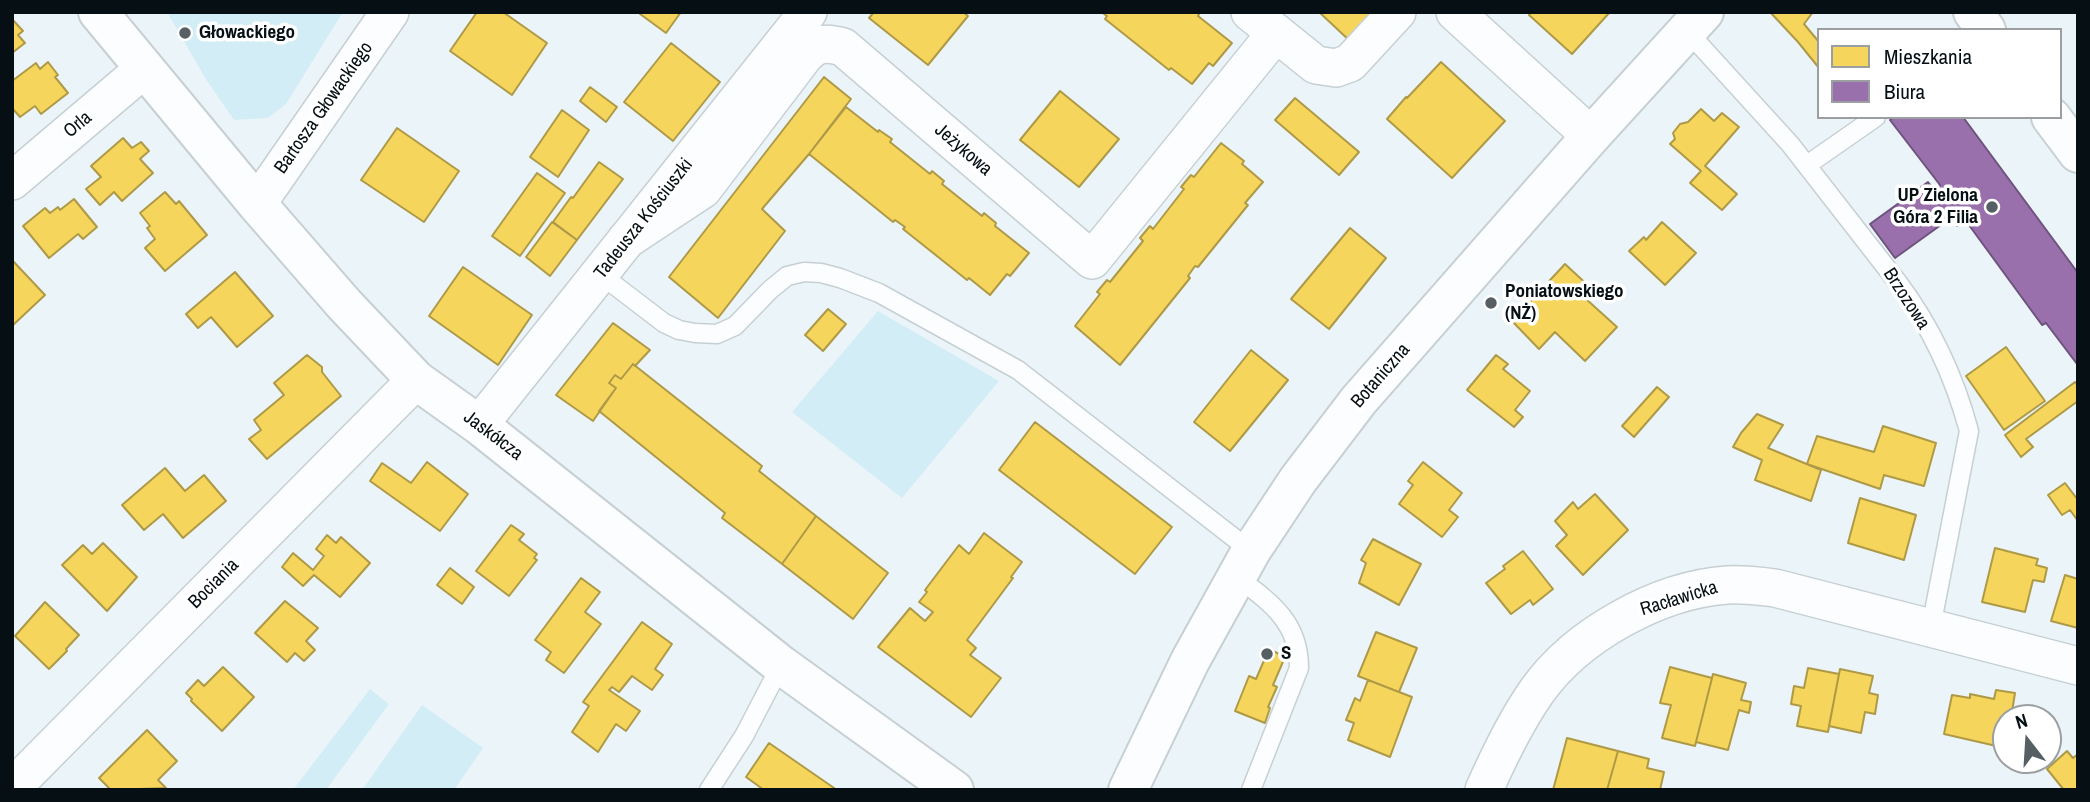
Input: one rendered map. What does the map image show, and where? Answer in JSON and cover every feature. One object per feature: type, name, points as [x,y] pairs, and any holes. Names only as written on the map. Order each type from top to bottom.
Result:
[{"type":"street","name":"Jaskółcza","points":[[98,12],[257,204],[415,380],[480,425],[781,665],[954,790]]},
{"type":"street","name":"Bartosza Głowackiego","points":[[257,204],[390,12]]},
{"type":"street","name":"Tadeusza Kościuszki","points":[[480,425],[808,12]]},
{"type":"street","name":"Jeżykowa","points":[[626,240],[703,188],[805,55],[827,42],[843,47],[1092,260],[1263,23],[1316,65],[1336,68],[1350,63],[1396,12]]},
{"type":"street","points":[[1455,12],[1591,136]]},
{"type":"street","points":[[1973,12],[1985,28]]},
{"type":"street","name":"Botaniczna","points":[[1128,790],[1190,661],[1244,564],[1298,480],[1359,400],[1591,136],[1696,22]]},
{"type":"street","name":"Orla","points":[[12,181],[144,69]]},
{"type":"street","points":[[2052,119],[2078,153]]},
{"type":"street","name":"Bociania","points":[[12,788],[415,380]]},
{"type":"street","name":"Racławicka","points":[[1484,790],[1519,720],[1538,690],[1560,665],[1610,625],[1640,610],[1700,590],[1726,585],[1775,587],[2078,666]]},
{"type":"lane","name":"Brzozowa","points":[[1696,22],[1914,305],[1950,373],[1969,430],[1931,626]]},
{"type":"lane","points":[[1807,166],[1873,119]]},
{"type":"lane","points":[[600,274],[664,323],[679,330],[717,334],[735,326],[787,276],[804,272],[821,273],[879,293],[1018,370],[1244,564],[1267,601],[1294,633],[1299,668],[1251,790]]},
{"type":"lane","points":[[709,790],[744,736],[781,665]]},
{"type":"shaded area","points":[[167,12],[343,12],[286,104],[268,118],[234,120],[207,81]]},
{"type":"shaded area","points":[[878,311],[999,381],[902,498],[792,412]]},
{"type":"shaded area","points":[[370,689],[389,704],[326,790],[293,790]]},
{"type":"shaded area","points":[[422,705],[483,748],[454,790],[362,790]]},
{"type":"building: Mieszkania","points":[[477,12],[503,12],[547,43],[512,95],[450,51]]},
{"type":"building: Mieszkania","points":[[681,12],[666,33],[640,14]]},
{"type":"building: Mieszkania","points":[[874,12],[963,12],[968,16],[928,65],[869,18]]},
{"type":"building: Mieszkania","points":[[1101,12],[1200,12],[1198,16],[1232,43],[1213,66],[1209,63],[1192,84],[1171,68],[1169,70],[1105,19],[1107,16]]},
{"type":"building: Mieszkania","points":[[1319,12],[1380,12],[1351,42]]},
{"type":"building: Mieszkania","points":[[1531,12],[1610,12],[1572,54],[1529,15]]},
{"type":"building: Mieszkania","points":[[1770,12],[1813,12],[1804,24],[1817,40],[1817,66]]},
{"type":"building: Mieszkania","points":[[12,19],[23,31],[18,35],[25,43],[12,53]]},
{"type":"building: Mieszkania","points":[[671,43],[720,82],[673,141],[624,102]]},
{"type":"building: Mieszkania","points":[[48,62],[58,75],[55,77],[68,93],[41,114],[35,106],[20,117],[12,108],[12,81],[36,63],[40,69]]},
{"type":"building: Mieszkania","points":[[1441,62],[1505,121],[1452,178],[1387,119]]},
{"type":"building: Mieszkania","points":[[824,77],[851,99],[762,209],[785,231],[718,318],[669,277]]},
{"type":"building: Mieszkania","points":[[590,87],[617,107],[606,122],[580,101]]},
{"type":"building: Mieszkania","points":[[1060,91],[1119,139],[1079,187],[1020,140]]},
{"type":"building: Mieszkania","points":[[1295,98],[1359,152],[1339,175],[1275,120]]},
{"type":"building: Mieszkania","points":[[846,107],[878,132],[879,130],[892,139],[890,142],[930,174],[932,171],[944,181],[942,184],[982,216],[984,213],[996,223],[995,226],[1029,253],[990,295],[969,278],[967,280],[903,229],[905,227],[895,220],[893,222],[809,154]]},
{"type":"building: Mieszkania","points":[[1701,109],[1714,121],[1722,113],[1739,127],[1705,166],[1737,194],[1722,210],[1690,183],[1701,171],[1670,144],[1675,139],[1673,133],[1680,124],[1688,122]]},
{"type":"building: Mieszkania","points":[[562,110],[589,130],[558,177],[530,157]]},
{"type":"building: Mieszkania","points":[[397,128],[459,171],[424,222],[361,180]]},
{"type":"building: Mieszkania","points":[[123,138],[132,148],[141,142],[149,151],[140,159],[153,173],[122,201],[114,192],[100,205],[86,189],[101,177],[91,166]]},
{"type":"building: Mieszkania","points":[[1221,143],[1244,161],[1242,164],[1263,182],[1245,203],[1248,205],[1198,267],[1195,266],[1188,276],[1190,278],[1120,365],[1075,326],[1100,294],[1097,292],[1107,280],[1110,282],[1143,241],[1140,238],[1150,226],[1153,229],[1184,189],[1181,187],[1191,175],[1194,177]]},
{"type":"building: Mieszkania","points":[[599,162],[623,179],[577,240],[553,222]]},
{"type":"building: Mieszkania","points":[[537,173],[565,193],[520,256],[492,236]]},
{"type":"building: Mieszkania","points":[[165,192],[176,204],[179,201],[207,235],[165,271],[145,248],[155,239],[147,228],[150,226],[140,213]]},
{"type":"building: Mieszkania","points":[[74,199],[97,227],[83,239],[78,234],[49,258],[23,226],[45,208],[50,213],[58,207],[60,210]]},
{"type":"building: Mieszkania","points":[[552,222],[577,240],[550,276],[526,257]]},
{"type":"building: Mieszkania","points":[[1662,222],[1696,253],[1665,285],[1629,251],[1644,237],[1646,240]]},
{"type":"building: Mieszkania","points":[[1350,228],[1386,258],[1329,329],[1291,299]]},
{"type":"building: Mieszkania","points":[[12,260],[45,295],[12,326]]},
{"type":"building: Mieszkania","points":[[1565,264],[1593,290],[1586,299],[1617,327],[1585,361],[1555,332],[1539,349],[1512,321]]},
{"type":"building: Mieszkania","points":[[463,267],[532,315],[498,365],[429,316]]},
{"type":"building: Mieszkania","points":[[235,272],[273,316],[237,347],[211,317],[198,328],[186,314]]},
{"type":"building: Mieszkania","points":[[828,309],[846,324],[823,351],[805,335]]},
{"type":"building: Mieszkania","points":[[613,323],[650,350],[635,366],[633,364],[621,379],[615,375],[609,383],[616,388],[593,421],[556,395]]},
{"type":"building: Mieszkania","points":[[2006,347],[2045,401],[2004,430],[1966,376]]},
{"type":"building: Mieszkania","points":[[1251,350],[1288,380],[1230,451],[1194,422]]},
{"type":"building: Mieszkania","points":[[307,355],[322,367],[322,372],[341,396],[267,459],[249,439],[261,430],[254,420],[284,395],[274,383]]},
{"type":"building: Mieszkania","points":[[1496,355],[1508,364],[1503,369],[1530,391],[1515,410],[1523,417],[1514,427],[1467,390]]},
{"type":"building: Mieszkania","points":[[633,364],[762,466],[759,471],[816,516],[782,564],[722,518],[725,513],[599,411],[616,388],[609,383],[615,375],[621,379]]},
{"type":"building: Mieszkania","points":[[2075,382],[2078,386],[2078,401],[2026,439],[2033,447],[2021,457],[2005,435]]},
{"type":"building: Mieszkania","points":[[1657,387],[1669,397],[1634,437],[1622,426]]},
{"type":"building: Mieszkania","points":[[1757,414],[1783,425],[1768,448],[1821,470],[1811,501],[1755,480],[1762,460],[1733,447]]},
{"type":"building: Mieszkania","points":[[1035,422],[1172,527],[1135,574],[999,470]]},
{"type":"building: Mieszkania","points":[[1883,426],[1936,443],[1924,486],[1884,475],[1880,489],[1807,464],[1817,436],[1874,452]]},
{"type":"building: Mieszkania","points":[[427,462],[468,494],[440,531],[370,481],[382,463],[411,483]]},
{"type":"building: Mieszkania","points":[[1423,462],[1462,493],[1449,510],[1458,517],[1442,537],[1399,504],[1413,485],[1408,481]]},
{"type":"building: Mieszkania","points":[[165,468],[185,491],[204,475],[226,501],[183,538],[163,514],[144,530],[122,505]]},
{"type":"building: Mieszkania","points":[[2065,483],[2078,500],[2078,521],[2070,510],[2062,515],[2048,495]]},
{"type":"building: Mieszkania","points":[[1595,494],[1628,530],[1583,575],[1556,546],[1567,535],[1555,521],[1573,502],[1578,509]]},
{"type":"building: Mieszkania","points":[[1860,498],[1916,515],[1904,560],[1848,543]]},
{"type":"building: Mieszkania","points":[[816,516],[888,573],[853,619],[782,564]]},
{"type":"building: Mieszkania","points":[[511,525],[524,534],[519,540],[537,554],[534,558],[537,560],[509,596],[476,571]]},
{"type":"building: Mieszkania","points":[[984,533],[1022,562],[967,640],[976,648],[970,655],[1001,678],[971,717],[878,647],[910,608],[925,621],[933,612],[919,602],[927,592],[925,590],[959,545],[969,554]]},
{"type":"building: Mieszkania","points":[[327,535],[336,543],[341,537],[370,563],[340,597],[314,575],[303,586],[282,567],[293,553],[313,570],[324,556],[316,549]]},
{"type":"building: Mieszkania","points":[[1373,539],[1421,564],[1399,605],[1359,583],[1366,563],[1361,560]]},
{"type":"building: Mieszkania","points":[[103,543],[137,577],[107,611],[62,565],[83,545],[92,554]]},
{"type":"building: Mieszkania","points":[[1995,548],[2038,559],[2036,565],[2047,568],[2044,582],[2033,580],[2025,612],[1982,602]]},
{"type":"building: Mieszkania","points":[[1523,551],[1553,589],[1533,605],[1530,600],[1511,614],[1486,583]]},
{"type":"building: Mieszkania","points":[[450,568],[474,587],[462,604],[437,585]]},
{"type":"building: Mieszkania","points":[[2065,575],[2078,579],[2078,628],[2051,621]]},
{"type":"building: Mieszkania","points":[[581,578],[600,592],[585,612],[601,624],[564,673],[546,660],[551,652],[535,640]]},
{"type":"building: Mieszkania","points":[[285,601],[318,628],[306,641],[315,650],[304,661],[295,653],[287,662],[255,633]]},
{"type":"building: Mieszkania","points":[[45,602],[79,635],[49,669],[15,636]]},
{"type":"building: Mieszkania","points":[[642,622],[672,644],[655,669],[663,675],[652,690],[632,676],[619,692],[612,687],[609,690],[640,711],[626,731],[616,724],[598,752],[572,732],[589,706],[583,702]]},
{"type":"building: Mieszkania","points":[[1376,632],[1417,648],[1399,692],[1358,676]]},
{"type":"building: Mieszkania","points":[[1269,649],[1285,657],[1273,685],[1277,687],[1268,707],[1270,708],[1265,723],[1235,711],[1249,676],[1256,679]]},
{"type":"building: Mieszkania","points":[[223,667],[254,697],[222,731],[186,693],[198,680],[204,686]]},
{"type":"building: Mieszkania","points":[[1670,667],[1712,678],[1695,746],[1662,738],[1671,705],[1660,703]]},
{"type":"building: Mieszkania","points":[[1808,668],[1839,674],[1828,732],[1797,726],[1801,706],[1791,704],[1794,686],[1804,688]]},
{"type":"building: Mieszkania","points":[[1840,669],[1873,676],[1869,693],[1878,695],[1875,714],[1865,712],[1861,733],[1829,726]]},
{"type":"building: Mieszkania","points":[[1713,674],[1746,683],[1741,700],[1751,702],[1749,713],[1739,710],[1728,750],[1696,742]]},
{"type":"building: Mieszkania","points":[[1368,680],[1412,697],[1390,757],[1348,740],[1354,723],[1346,720],[1355,698],[1360,701]]},
{"type":"building: Mieszkania","points":[[1996,690],[2015,693],[2013,704],[1992,704],[1992,745],[1944,734],[1952,695],[1970,698],[1970,694],[1994,699]]},
{"type":"building: Mieszkania","points":[[147,730],[177,761],[158,780],[166,788],[111,790],[99,778]]},
{"type":"building: Mieszkania","points":[[1567,738],[1618,751],[1607,790],[1553,790]]},
{"type":"building: Mieszkania","points":[[769,743],[837,790],[764,790],[746,777]]},
{"type":"building: Mieszkania","points":[[1618,751],[1649,759],[1647,768],[1664,772],[1660,790],[1607,790]]},
{"type":"building: Mieszkania","points":[[2067,751],[2073,758],[2078,754],[2078,790],[2064,790],[2051,774],[2062,774],[2062,756]]},
{"type":"building: Biura","points":[[1964,119],[2078,273],[2077,364],[2046,323],[2042,325],[1966,221],[1957,226],[1952,217],[1895,258],[1870,224],[1928,182],[1934,190],[1940,185],[1890,120]]},
{"type":"place","name":"Głowackiego","points":[[185,33]]},
{"type":"place","name":"UP Zielona Góra 2 Filia","points":[[1992,207]]},
{"type":"place","name":"Poniatowskiego (NŻ)","points":[[1491,303]]},
{"type":"place","name":"S","points":[[1267,654]]}]
